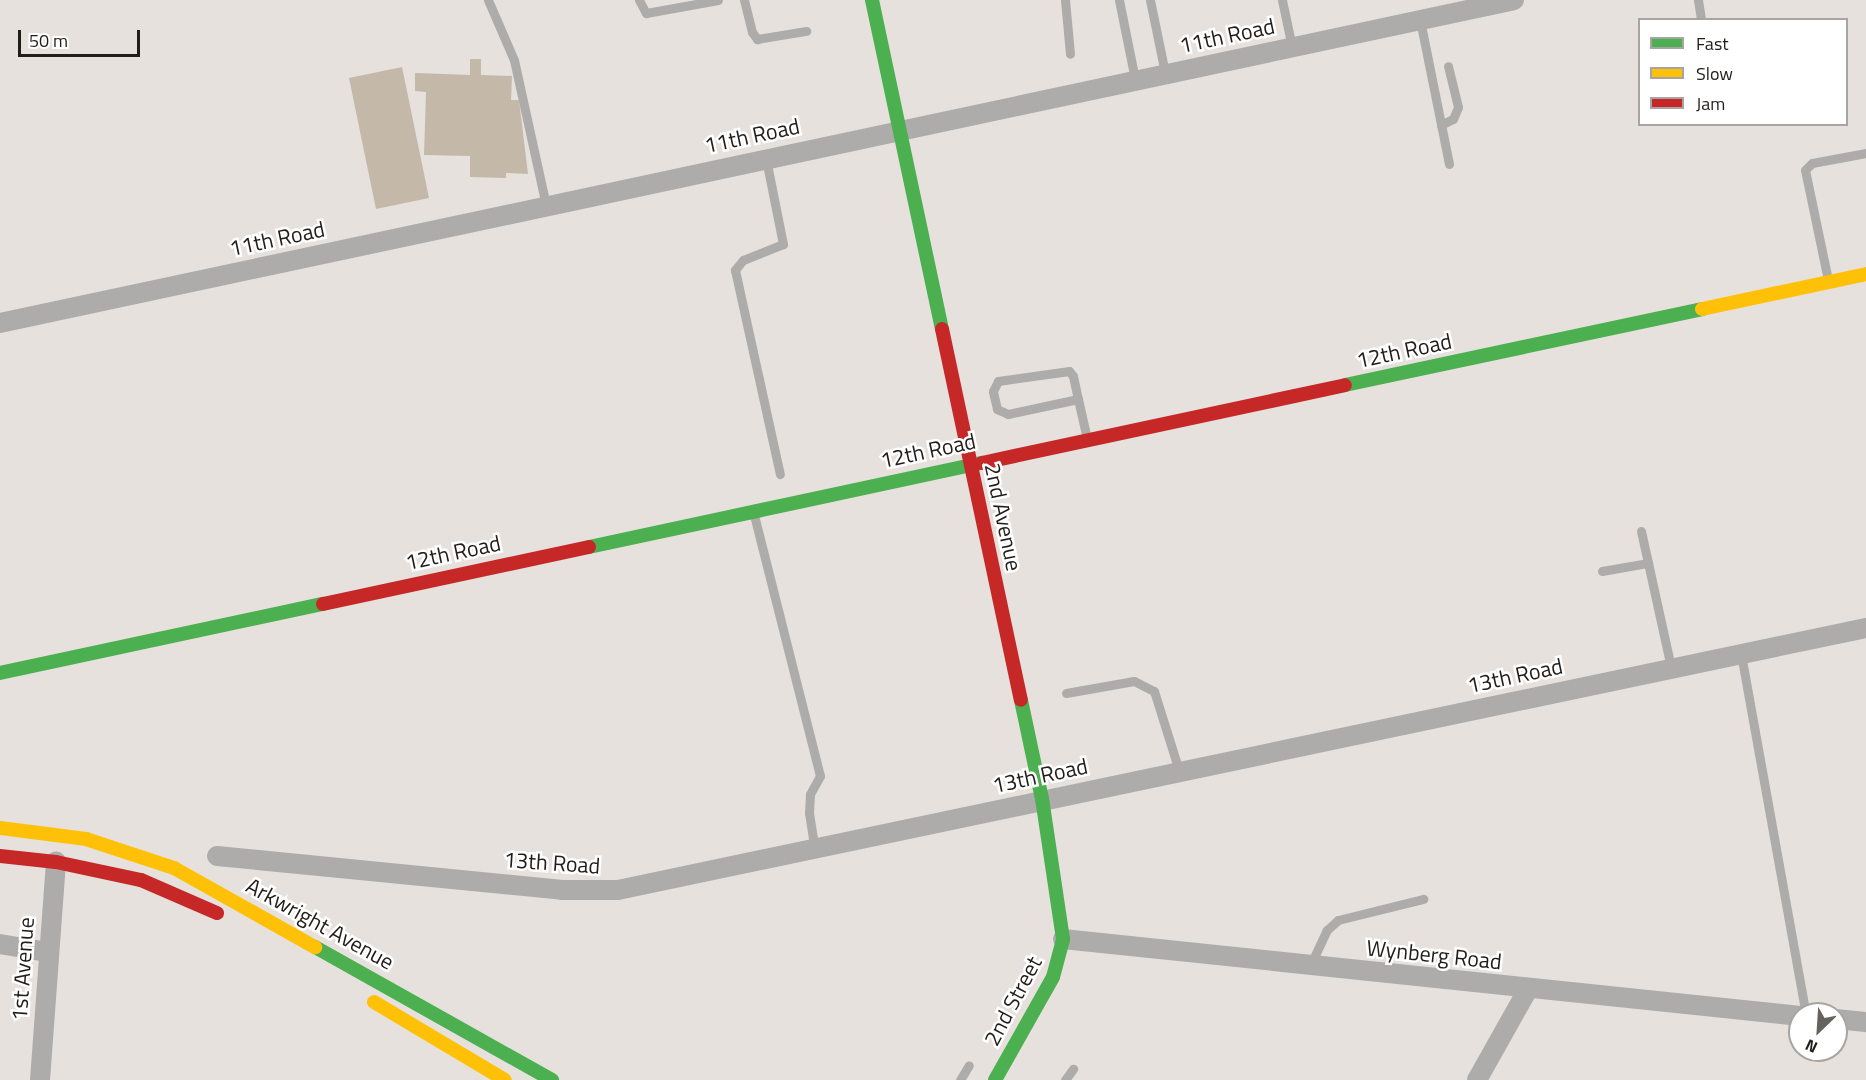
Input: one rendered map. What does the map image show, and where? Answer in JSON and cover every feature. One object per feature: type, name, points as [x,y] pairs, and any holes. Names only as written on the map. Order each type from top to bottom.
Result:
[{"type":"street","name":"2nd Avenue","points":[[872,0],[1042,799],[1063,939]]},
{"type":"street","name":"11th Road","points":[[0,323],[899,129],[1514,0]]},
{"type":"street","name":"12th Road","points":[[0,673],[970,463],[1866,274]]},
{"type":"street","name":"13th Road","points":[[217,856],[590,892],[816,852],[1042,799],[1866,628]]},
{"type":"street","name":"Arkwright Avenue","points":[[0,828],[55,834],[115,846],[174,868],[520,1072],[552,1080]]},
{"type":"street","points":[[0,856],[56,862]]},
{"type":"street","name":"Arkwright Avenue","points":[[56,862],[141,880],[227,918]]},
{"type":"street","name":"1st Avenue","points":[[40,1080],[56,862]]},
{"type":"street","name":"Wynberg Road","points":[[1063,939],[1788,1015]]},
{"type":"street","name":"2nd Street","points":[[995,1080],[1053,977],[1063,939]]},
{"type":"street","points":[[0,944],[48,952]]},
{"type":"street","points":[[1477,1080],[1528,989]]},
{"type":"street","name":"Arkwright Avenue","points":[[361,994],[505,1080]]},
{"type":"street","points":[[1848,1020],[1866,1022]]},
{"type":"lane","points":[[488,0],[514,60],[546,205]]},
{"type":"lane","points":[[639,0],[646,13],[718,0]]},
{"type":"lane","points":[[744,0],[752,32],[757,39],[806,31]]},
{"type":"lane","points":[[1065,0],[1070,54]]},
{"type":"lane","points":[[1119,0],[1135,80]]},
{"type":"lane","points":[[1150,0],[1166,73]]},
{"type":"lane","points":[[1282,0],[1292,47]]},
{"type":"lane","points":[[1698,0],[1701,18]]},
{"type":"lane","points":[[1419,20],[1449,164]]},
{"type":"lane","points":[[1441,125],[1453,119],[1458,107],[1448,66]]},
{"type":"lane","points":[[1828,282],[1805,170],[1812,163],[1866,153]]},
{"type":"lane","points":[[766,158],[783,244],[743,260],[735,270],[780,474]]},
{"type":"lane","points":[[1078,399],[1008,414],[997,409],[993,391],[998,381],[1060,369],[1073,376],[1087,439]]},
{"type":"lane","points":[[753,510],[820,776],[810,794],[809,813],[816,852]]},
{"type":"lane","points":[[1641,531],[1671,668]]},
{"type":"lane","points":[[1602,571],[1648,563]]},
{"type":"lane","points":[[1741,654],[1804,1002]]},
{"type":"lane","points":[[1066,693],[1134,681],[1154,691],[1179,771]]},
{"type":"lane","points":[[1310,966],[1327,930],[1338,921],[1424,899]]},
{"type":"lane","points":[[960,1080],[969,1065]]},
{"type":"lane","points":[[1065,1080],[1072,1070]]},
{"type":"building","points":[[470,59],[481,59],[481,75],[512,76],[511,100],[519,100],[528,174],[506,173],[506,178],[470,177],[470,156],[424,155],[426,92],[415,91],[415,73],[470,75]]},
{"type":"building","points":[[402,67],[429,198],[376,209],[349,78]]},
{"type":"traffic: fast","points":[[872,0],[942,329]]},
{"type":"traffic: fast","points":[[1345,385],[1702,309]]},
{"type":"traffic: fast","points":[[589,547],[982,463]]},
{"type":"traffic: fast","points":[[0,673],[323,604]]},
{"type":"traffic: fast","points":[[995,1080],[1053,977],[1063,939],[1042,799],[1021,700]]},
{"type":"traffic: fast","points":[[315,947],[552,1080]]},
{"type":"traffic: slow","points":[[1702,309],[1866,274]]},
{"type":"traffic: slow","points":[[0,828],[86,839],[174,868],[315,947]]},
{"type":"traffic: slow","points":[[374,1002],[505,1080]]},
{"type":"traffic: jam","points":[[942,329],[1021,700]]},
{"type":"traffic: jam","points":[[982,463],[1345,385]]},
{"type":"traffic: jam","points":[[323,604],[589,547]]},
{"type":"traffic: jam","points":[[0,856],[56,862],[141,880],[217,913]]}]
